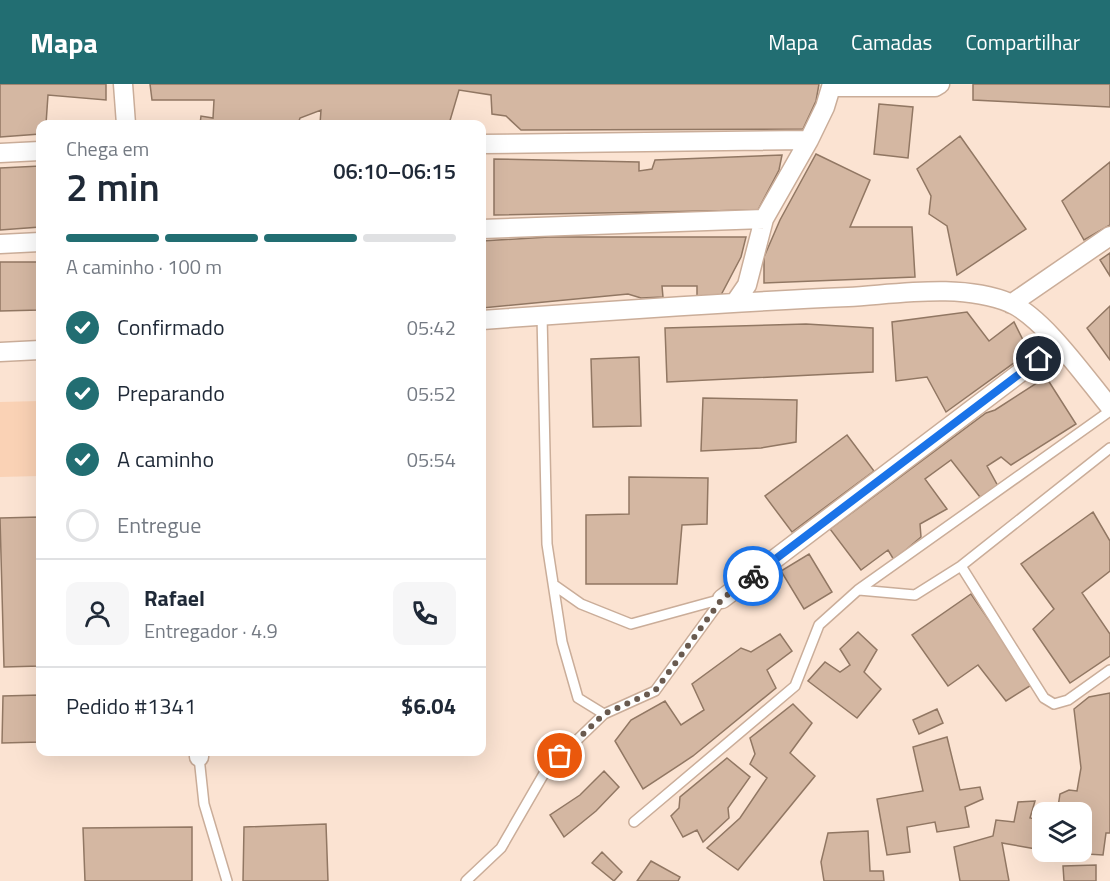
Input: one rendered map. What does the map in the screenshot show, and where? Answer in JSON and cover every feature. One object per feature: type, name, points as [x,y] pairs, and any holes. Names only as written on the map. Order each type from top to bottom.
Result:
[{"type":"street","points":[[123,84],[126,120]]},
{"type":"street","points":[[736,301],[747,285],[764,219],[809,140],[825,107],[832,85],[935,87],[940,84]]},
{"type":"street","points":[[486,144],[809,140]]},
{"type":"street","points":[[0,153],[36,151]]},
{"type":"street","points":[[486,229],[764,219]]},
{"type":"street","points":[[1011,304],[1110,236]]},
{"type":"street","points":[[0,244],[36,242]]},
{"type":"street","points":[[486,320],[736,301],[945,292],[987,295],[1027,313],[1058,344],[1110,409]]},
{"type":"street","points":[[722,599],[1058,344]]},
{"type":"street","points":[[0,352],[36,350]]},
{"type":"lane","points":[[542,315],[547,544],[562,642],[578,698],[604,714]]},
{"type":"lane","points":[[634,822],[795,686],[819,625],[858,590],[1110,409]]},
{"type":"lane","points":[[858,590],[915,595],[961,566],[1110,448]]},
{"type":"lane","points":[[961,566],[1044,698],[1054,704],[1068,700],[1110,670]]},
{"type":"lane","points":[[554,585],[581,604],[631,624],[722,599]]},
{"type":"lane","points":[[466,881],[501,848],[546,770],[604,714],[655,691],[722,599]]},
{"type":"lane","points":[[199,756],[204,804],[227,881]]},
{"type":"shaded area","points":[[36,401],[36,476],[0,477],[0,402]]},
{"type":"building","points":[[0,84],[106,84],[106,100],[48,95],[46,120],[36,120],[36,134],[0,137]]},
{"type":"building","points":[[150,84],[819,84],[816,101],[803,129],[521,130],[506,116],[492,114],[491,95],[459,90],[450,120],[320,120],[321,110],[299,120],[200,120],[201,116],[213,118],[214,100],[152,100]]},
{"type":"building","points":[[973,84],[1110,84],[1110,107],[973,100]]},
{"type":"building","points":[[879,104],[913,107],[908,158],[874,154]]},
{"type":"building","points":[[960,136],[1026,229],[957,275],[947,226],[929,214],[931,196],[917,169]]},
{"type":"building","points":[[816,154],[870,180],[850,227],[912,227],[915,277],[764,283],[764,257],[780,220]]},
{"type":"building","points":[[782,155],[779,170],[758,210],[494,215],[494,159],[639,162],[639,171],[652,169],[655,160]]},
{"type":"building","points":[[1110,162],[1110,225],[1084,240],[1062,201]]},
{"type":"building","points":[[36,166],[36,227],[0,230],[0,168]]},
{"type":"building","points":[[549,237],[746,237],[741,257],[721,295],[697,296],[697,286],[662,286],[663,297],[641,298],[628,294],[486,308],[486,241]]},
{"type":"building","points":[[1110,253],[1110,276],[1100,260]]},
{"type":"building","points":[[0,262],[36,262],[36,310],[0,311]]},
{"type":"building","points":[[1110,306],[1110,360],[1087,328]]},
{"type":"building","points":[[967,312],[989,341],[1014,322],[1029,352],[946,412],[927,377],[896,381],[892,322]]},
{"type":"building","points":[[806,324],[873,328],[873,372],[667,382],[665,328]]},
{"type":"building","points":[[639,357],[641,426],[593,427],[591,359]]},
{"type":"building","points":[[1046,377],[1076,424],[1011,465],[1001,457],[987,466],[999,488],[980,497],[951,460],[925,479],[947,509],[920,524],[921,537],[894,560],[888,550],[861,570],[830,529],[986,413],[995,410]]},
{"type":"building","points":[[703,398],[797,400],[796,442],[761,448],[701,451]]},
{"type":"building","points":[[847,435],[874,471],[792,532],[765,496]]},
{"type":"building","points":[[629,477],[708,478],[707,524],[682,525],[677,584],[586,584],[586,515],[629,514]]},
{"type":"building","points":[[1093,512],[1110,541],[1110,571],[1082,593],[1110,634],[1110,656],[1070,683],[1033,629],[1054,609],[1021,564]]},
{"type":"building","points":[[36,517],[36,666],[4,667],[0,518]]},
{"type":"building","points":[[809,554],[832,592],[804,609],[781,571]]},
{"type":"building","points":[[971,594],[1033,684],[1006,701],[978,665],[948,686],[912,635]]},
{"type":"building","points":[[858,632],[877,650],[864,672],[881,689],[857,718],[808,681],[825,662],[840,672],[850,665],[840,649]]},
{"type":"building","points":[[780,634],[792,651],[767,670],[776,688],[693,756],[643,789],[615,741],[631,720],[665,701],[681,725],[704,710],[692,684],[741,648],[751,652]]},
{"type":"building","points":[[1110,693],[1110,833],[1106,833],[1103,855],[1092,854],[1092,802],[1059,802],[1060,794],[1069,790],[1077,791],[1081,768],[1074,709],[1089,697]]},
{"type":"building","points":[[36,695],[36,742],[2,743],[3,696]]},
{"type":"building","points":[[793,704],[812,723],[790,753],[815,776],[738,870],[707,848],[740,818],[767,778],[750,764],[755,754],[750,738]]},
{"type":"building","points":[[937,709],[943,723],[919,734],[913,720]]},
{"type":"building","points":[[947,737],[960,790],[980,787],[983,799],[965,807],[969,827],[937,832],[935,822],[907,827],[910,852],[887,855],[877,799],[923,791],[913,747]]},
{"type":"building","points":[[727,758],[750,777],[728,808],[729,818],[703,842],[697,830],[683,837],[671,816],[679,808],[680,797]]},
{"type":"building","points":[[604,771],[619,787],[596,811],[564,837],[550,815],[580,795]]},
{"type":"building","points":[[1035,801],[1032,802],[1030,818],[1032,818],[1032,848],[1002,843],[1009,881],[960,881],[954,847],[993,836],[996,820],[1014,822],[1018,802]]},
{"type":"building","points":[[326,824],[328,881],[243,881],[244,827]]},
{"type":"building","points":[[192,827],[192,881],[85,881],[83,828]]},
{"type":"building","points":[[868,831],[870,871],[883,871],[884,881],[824,881],[821,862],[828,833]]},
{"type":"building","points":[[602,852],[622,872],[614,881],[592,863]]},
{"type":"building","points":[[651,861],[680,877],[678,881],[637,881]]},
{"type":"building","points":[[1096,865],[1096,881],[1064,881],[1063,866]]},
{"type":"way so far","points":[[560,756],[604,714],[655,691],[722,599],[753,576]]},
{"type":"route","points":[[753,576],[1039,359]]}]
